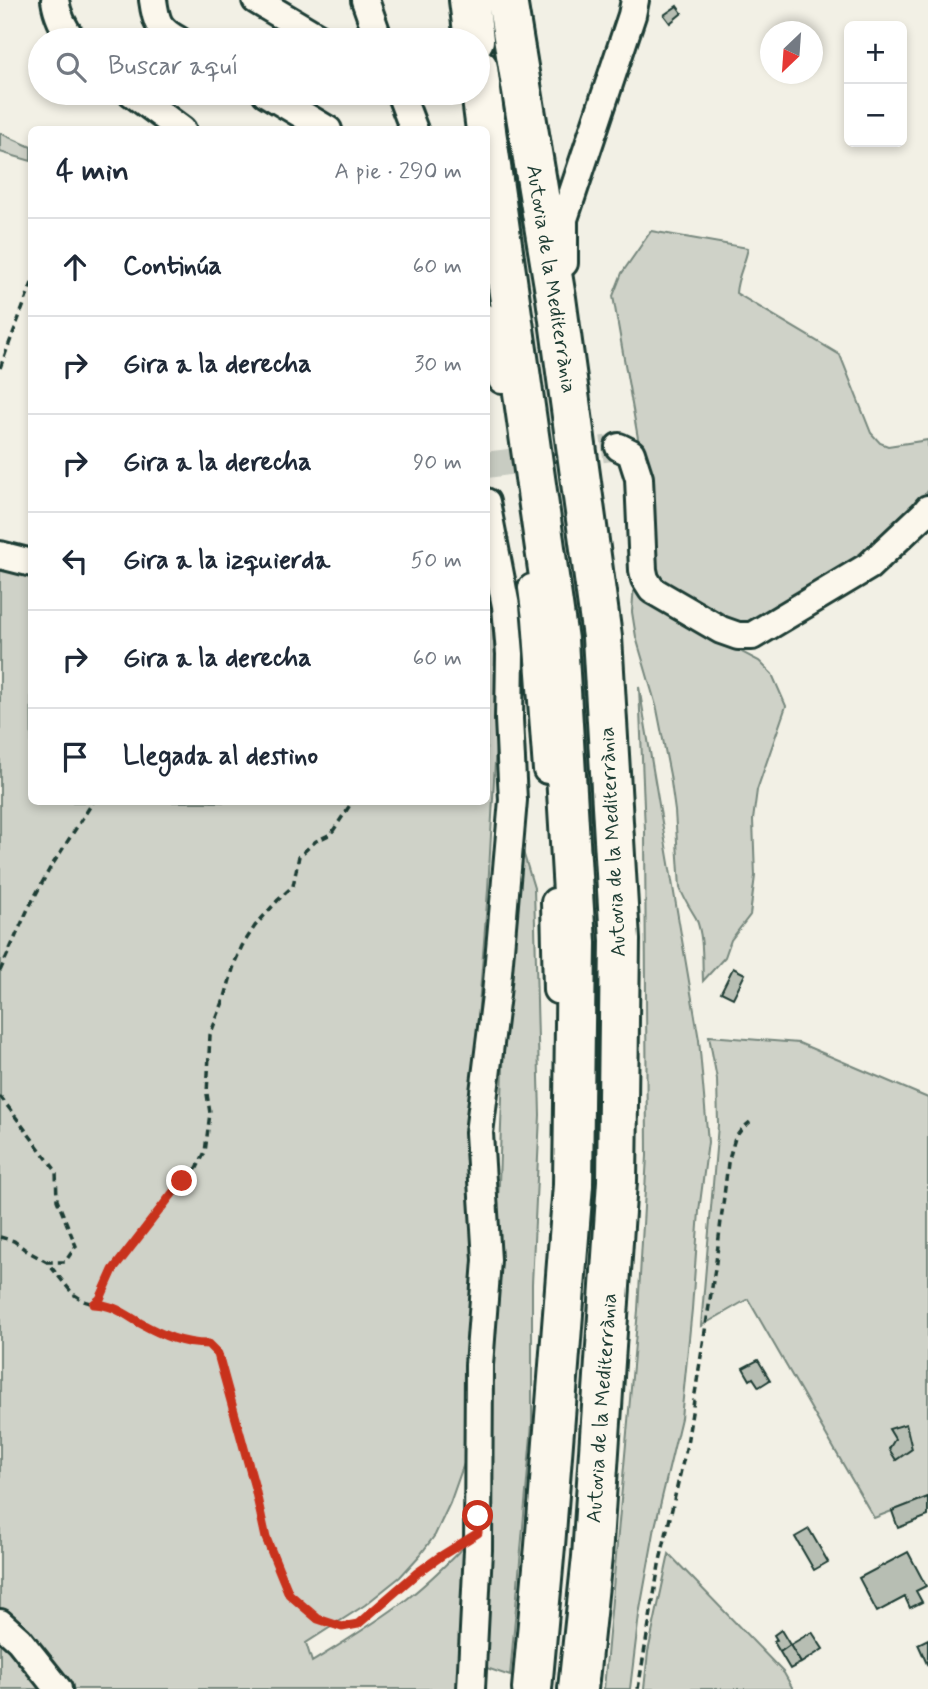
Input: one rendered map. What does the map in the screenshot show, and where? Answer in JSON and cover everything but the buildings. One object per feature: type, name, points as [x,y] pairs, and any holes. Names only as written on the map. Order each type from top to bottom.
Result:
[{"type":"highway","points":[[468,0],[472,28]]},
{"type":"highway","name":"Autovia de la Mediterrània","points":[[507,0],[556,298],[602,637],[620,940],[617,1181],[592,1557],[578,1689]]},
{"type":"highway","name":"Autovia de la Mediterrània","points":[[483,105],[485,126]]},
{"type":"highway","name":"Autovia de la Mediterrània","points":[[490,158],[558,640],[576,943],[573,1185],[532,1689]]},
{"type":"street","points":[[153,0],[156,20],[162,28]]},
{"type":"street","points":[[256,0],[303,28]]},
{"type":"street","points":[[365,0],[375,28]]},
{"type":"street","points":[[584,502],[564,261],[564,219],[635,0]]},
{"type":"street","points":[[53,3],[64,28]]},
{"type":"street","points":[[148,105],[177,126]]},
{"type":"street","points":[[286,105],[321,126]]},
{"type":"street","points":[[405,105],[412,126]]},
{"type":"street","points":[[490,327],[498,346],[536,618],[548,785],[556,927],[558,1395]]},
{"type":"street","points":[[619,447],[631,453],[639,478],[645,579],[652,590],[721,630],[738,636],[752,636],[869,566],[928,509]]},
{"type":"street","points":[[471,1689],[478,1533],[479,1365],[487,1260],[479,1133],[496,995],[513,800],[507,618],[490,526]]},
{"type":"street","points":[[0,555],[28,561]]},
{"type":"street","points":[[0,1623],[19,1640],[58,1689]]},
{"type":"path","points":[[0,368],[28,294]]},
{"type":"path","points":[[0,971],[49,870],[91,805]]},
{"type":"path","points":[[94,1304],[100,1299],[113,1270],[182,1181],[197,1168],[205,1152],[210,1113],[207,1094],[210,1035],[225,997],[234,962],[242,946],[255,926],[293,886],[299,856],[316,841],[331,834],[350,805]]},
{"type":"path","points":[[0,1096],[55,1171],[57,1200],[76,1246],[65,1262],[47,1262]]},
{"type":"path","points":[[638,1689],[659,1565],[687,1444],[716,1262],[728,1163],[735,1138],[750,1122]]},
{"type":"path","points":[[0,1237],[14,1241],[47,1262],[73,1294],[84,1301],[108,1305],[164,1335],[190,1344],[208,1344],[218,1354],[266,1538],[289,1594],[318,1619],[342,1627],[358,1624],[417,1573],[478,1533]]},
{"type":"shaded area","points":[[0,133],[28,146],[28,160],[0,152]]},
{"type":"shaded area","points":[[651,231],[748,248],[736,293],[840,355],[871,433],[880,443],[888,446],[928,440],[928,491],[899,527],[807,597],[741,627],[663,582],[654,571],[642,461],[613,296],[622,273]]},
{"type":"shaded area","points":[[0,570],[28,575],[28,805],[490,805],[490,600],[495,654],[496,743],[473,1083],[476,1250],[468,1452],[450,1503],[435,1535],[420,1555],[400,1577],[365,1605],[306,1643],[312,1662],[407,1599],[471,1539],[462,1689],[65,1689],[0,1614]]},
{"type":"shaded area","points":[[634,584],[711,636],[759,661],[772,674],[786,706],[757,790],[753,820],[755,876],[750,915],[731,940],[725,957],[703,981],[699,925],[680,888],[670,775],[657,709],[636,637],[632,612]]},
{"type":"shaded area","points":[[639,687],[699,1040],[708,1142],[699,1211],[681,1418],[655,1527],[639,1615],[630,1689],[604,1689],[638,1310],[647,1156],[645,830]]},
{"type":"shaded area","points":[[512,815],[534,888],[540,1115],[532,1284],[532,1424],[510,1676],[472,1663],[478,1516],[499,1183]]},
{"type":"shaded area","points":[[709,1036],[799,1043],[928,1098],[928,1497],[874,1518],[748,1299],[701,1326],[718,1125],[717,1079]]},
{"type":"shaded area","points":[[669,1554],[784,1673],[793,1689],[644,1689],[648,1652]]},
{"type":"shaded area","points":[[0,1637],[43,1689],[0,1689]]},
{"type":"tunnel","points":[[490,464],[619,447]]},
{"type":"route","points":[[182,1181],[113,1270],[100,1299],[94,1304],[108,1305],[164,1335],[190,1344],[208,1344],[218,1354],[266,1538],[289,1594],[318,1619],[342,1627],[358,1624],[417,1573],[478,1533],[478,1516]]}]
